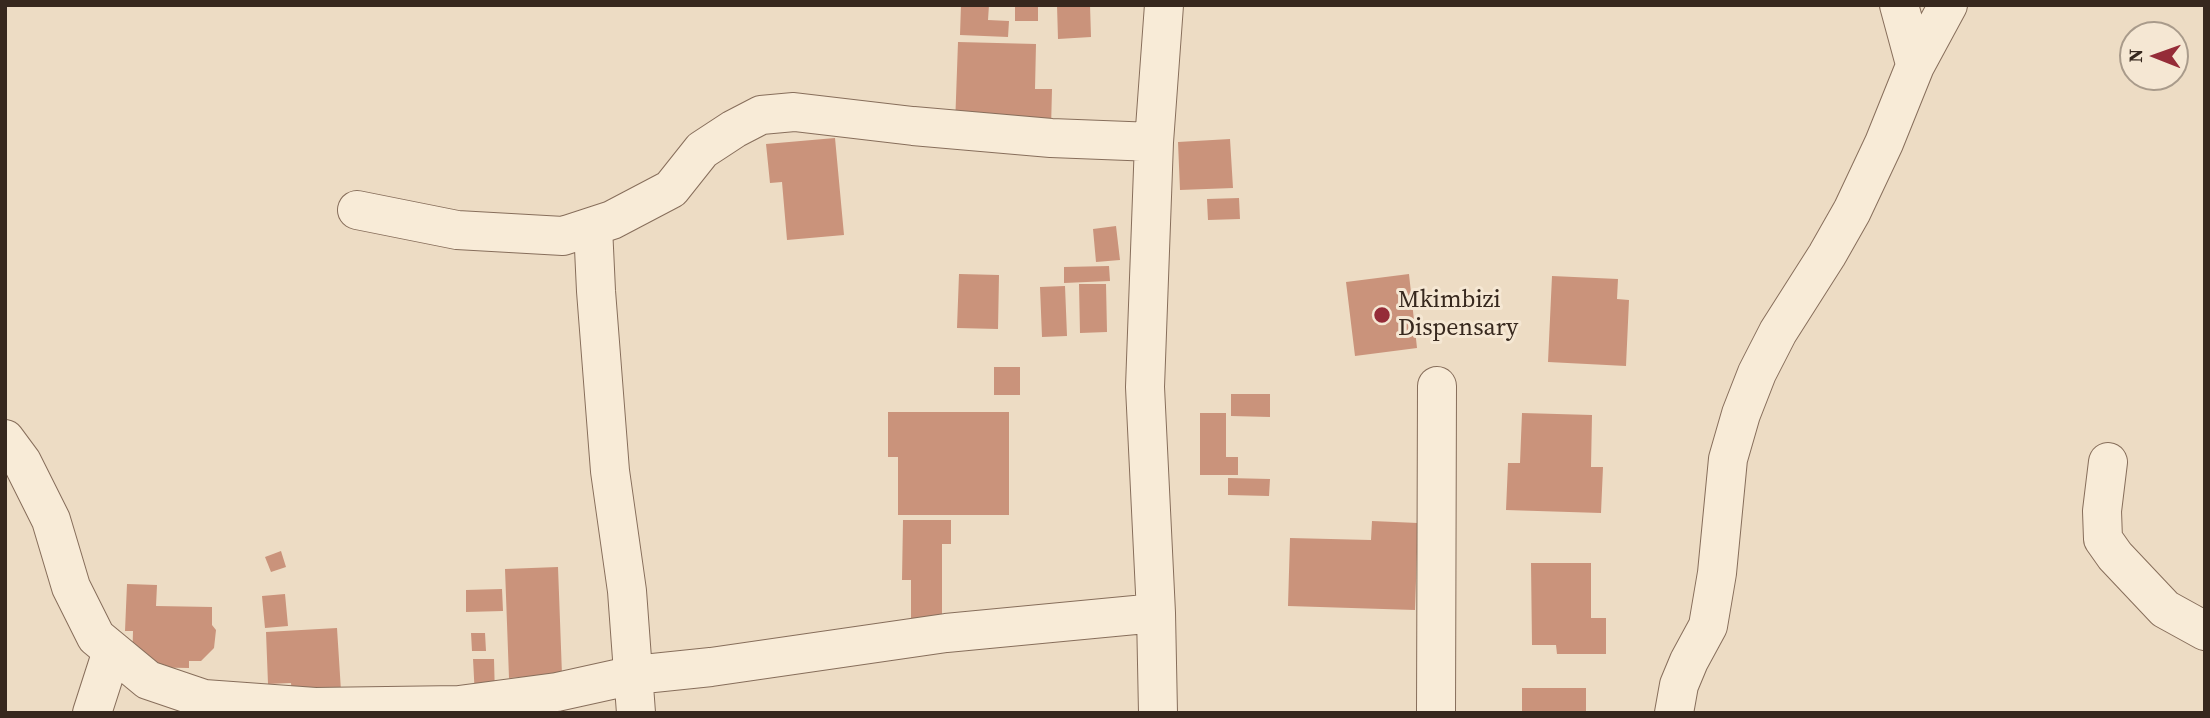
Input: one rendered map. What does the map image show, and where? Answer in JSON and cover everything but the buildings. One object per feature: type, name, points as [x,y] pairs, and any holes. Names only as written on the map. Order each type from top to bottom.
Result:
[{"type":"street","points":[[1158,713],[1145,387],[1154,142],[1164,5]]},
{"type":"street","points":[[1899,5],[1915,64]]},
{"type":"street","points":[[1674,713],[1679,685],[1708,626],[1717,573],[1728,459],[1741,414],[1757,373],[1778,332],[1852,211],[1884,143],[1915,64],[1948,5]]},
{"type":"street","points":[[357,210],[457,230],[563,236],[612,220],[671,189],[702,150],[734,129],[761,115],[794,111],[913,126],[1051,138],[1154,142]]},
{"type":"street","points":[[593,227],[610,471],[627,590],[635,713]]},
{"type":"street","points":[[1436,713],[1437,386]]},
{"type":"street","points":[[5,439],[22,462],[51,520],[71,587],[96,637],[148,680],[204,699],[314,707],[459,705],[557,692],[634,675],[711,667],[946,633],[1156,613]]},
{"type":"street","points":[[2108,462],[2102,511],[2103,539],[2115,556],[2165,609],[2205,631]]},
{"type":"street","points":[[92,713],[112,651]]},
{"type":"place","name":"Mkimbizi Dispensary","points":[[1382,315]]}]
